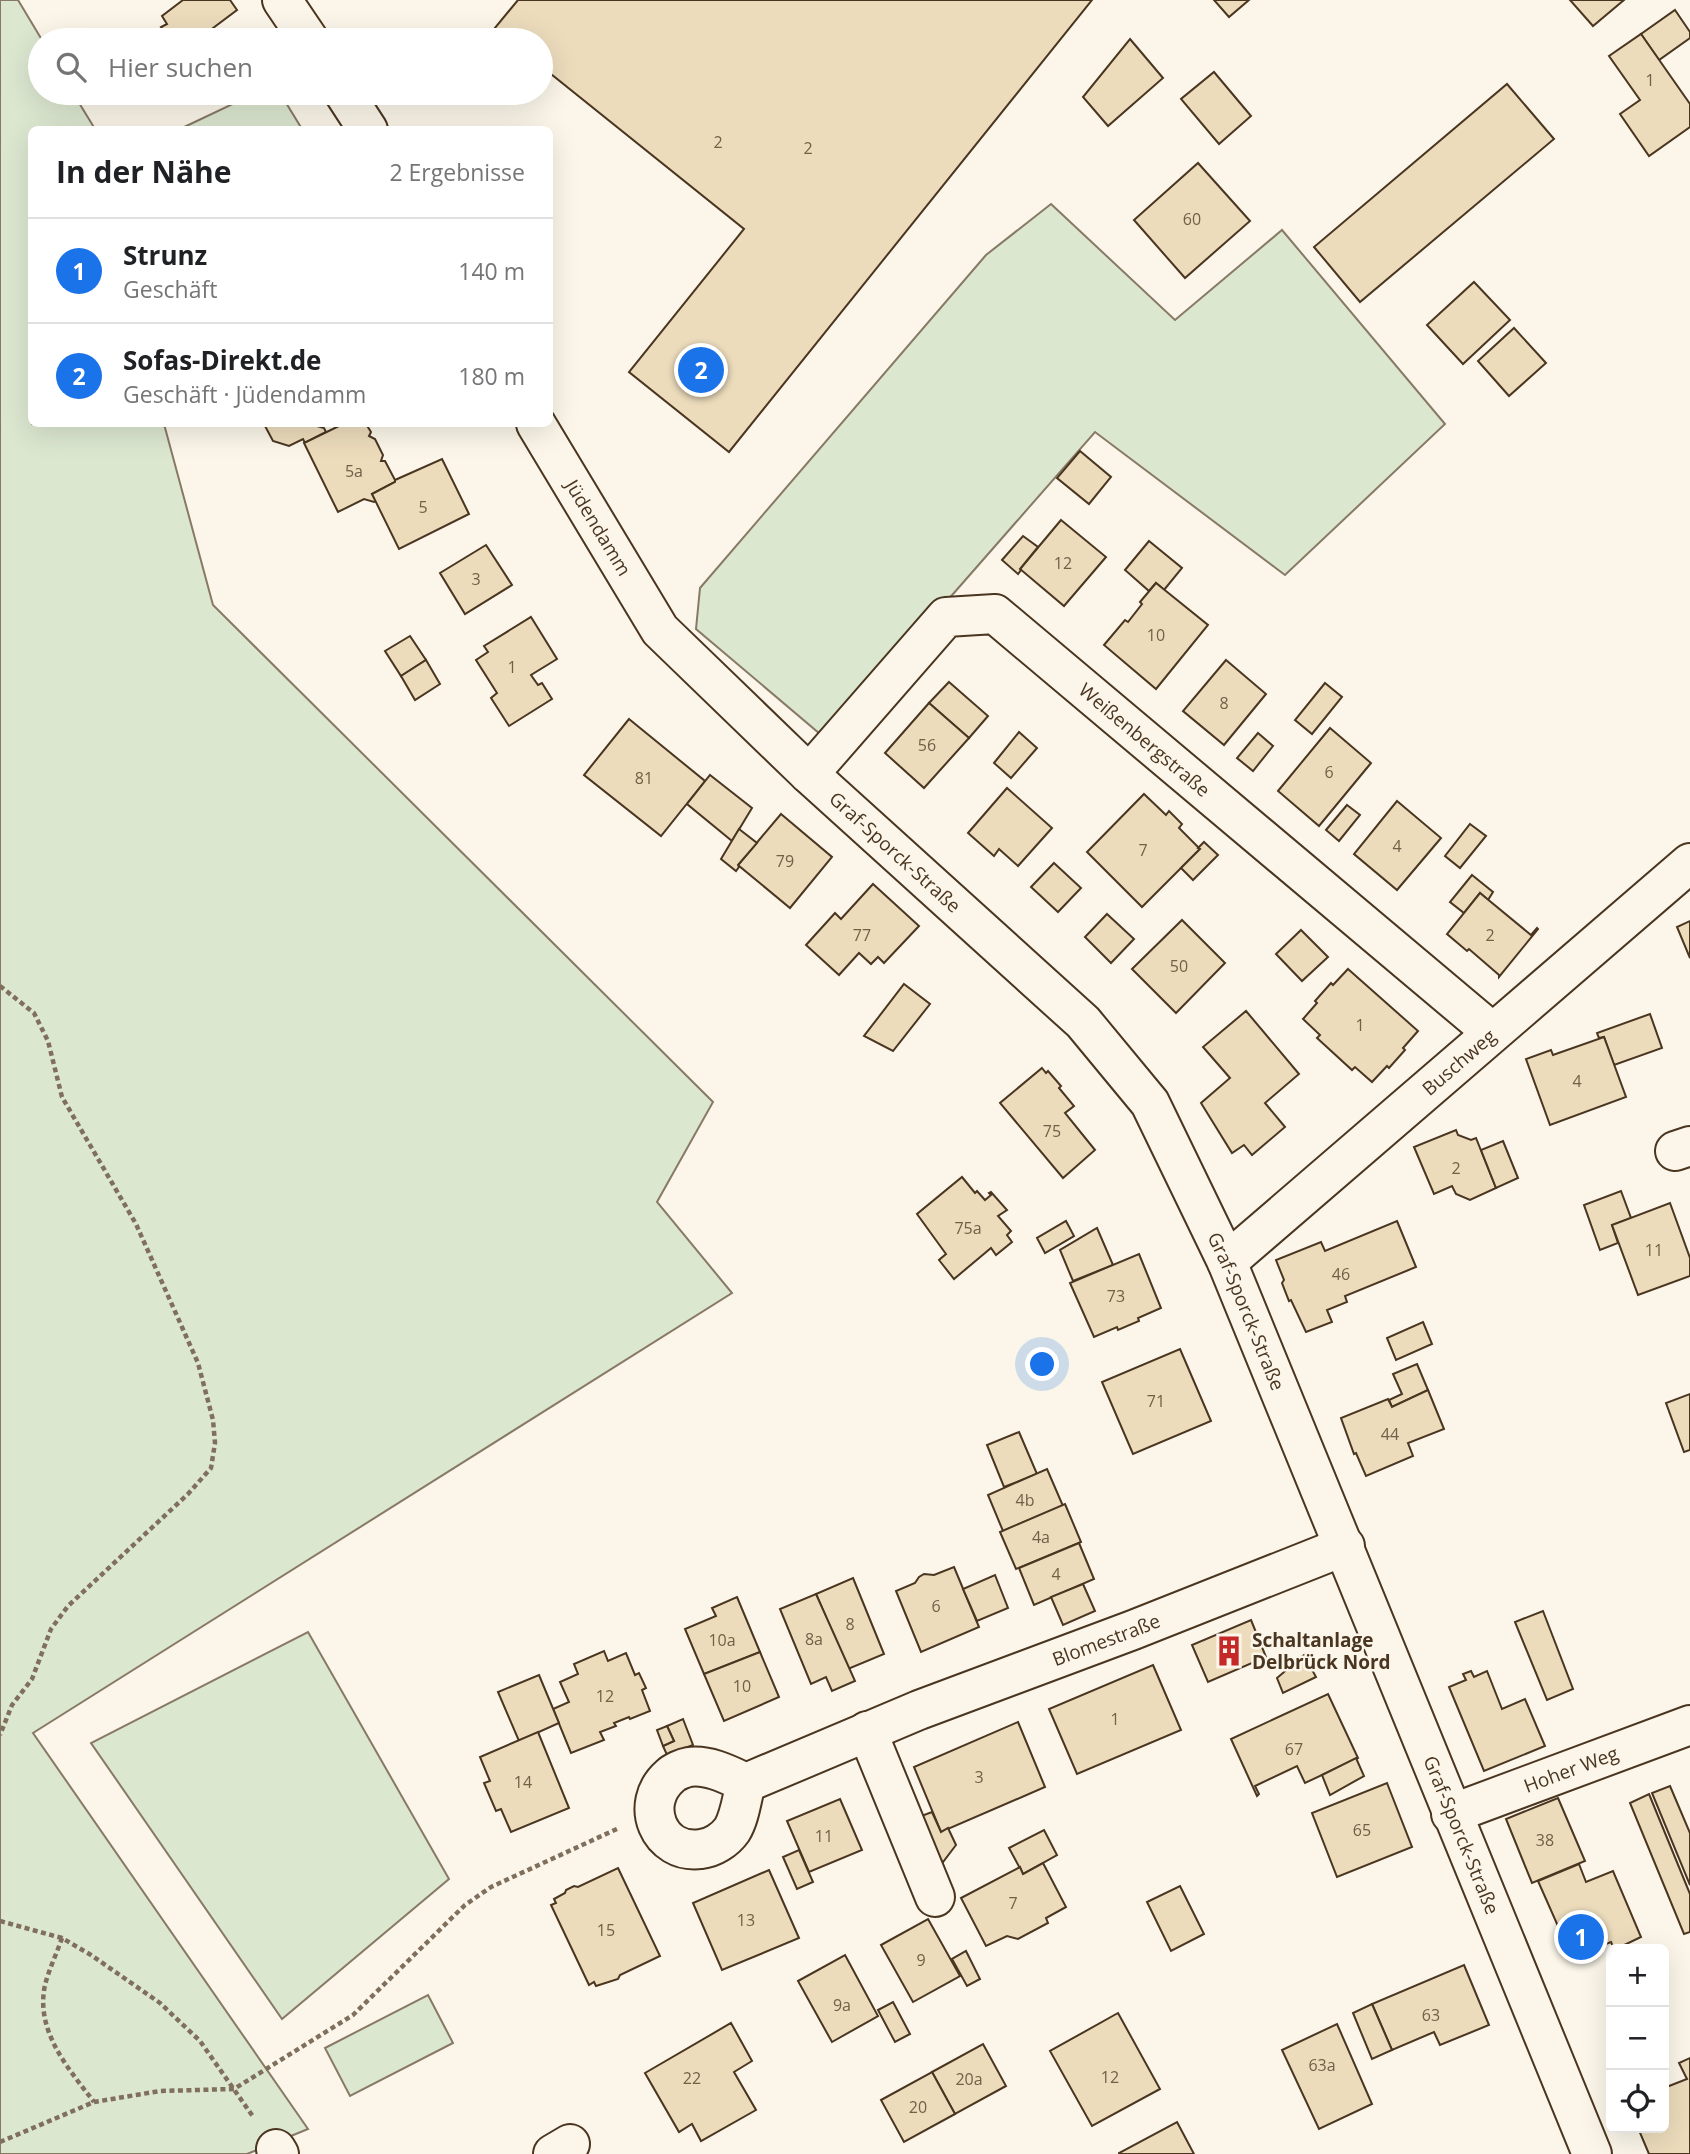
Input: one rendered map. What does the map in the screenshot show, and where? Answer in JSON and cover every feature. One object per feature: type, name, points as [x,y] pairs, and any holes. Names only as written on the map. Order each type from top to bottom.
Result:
[{"type":"street","points":[[282,0],[301,28]]},
{"type":"street","points":[[352,105],[365,126]]},
{"type":"street","name":"Jüdendamm","points":[[538,427],[660,630]]},
{"type":"street","name":"Weißenbergstraße","points":[[809,774],[946,617],[995,614],[1492,1032]]},
{"type":"street","name":"Graf-Sporck-Straße","points":[[660,630],[809,774],[1083,1022],[1150,1103],[1227,1262],[1592,2154]]},
{"type":"street","name":"Buschweg","points":[[1227,1262],[1690,863]]},
{"type":"street","name":"Blomestraße","points":[[746,1783],[867,1731],[1345,1546]]},
{"type":"street","name":"Hoher Weg","points":[[1451,1814],[1690,1725]]},
{"type":"street","points":[[867,1731],[935,1897]]},
{"type":"street","points":[[688,1767],[708,1768],[746,1783],[732,1830],[712,1848],[688,1851],[671,1841],[660,1830],[653,1813],[659,1787],[673,1773],[688,1767]]},
{"type":"path","points":[[0,986],[34,1013],[48,1041],[62,1097],[135,1224],[198,1363],[213,1420],[215,1443],[211,1468],[188,1494],[68,1606],[51,1629],[32,1679],[12,1705],[0,1735]]},
{"type":"path","points":[[0,2142],[94,2102],[160,2091],[234,2089],[353,2015],[465,1905],[491,1887],[653,1813]]},
{"type":"path","points":[[0,1921],[62,1938],[160,2003],[200,2040],[234,2089]]},
{"type":"path","points":[[62,1938],[45,1986],[44,2023],[62,2061],[94,2102]]},
{"type":"green space","points":[[0,0],[18,0],[35,28],[28,28],[28,105],[80,105],[93,126],[28,126],[28,427],[165,427],[213,605],[713,1102],[657,1202],[732,1293],[33,1733],[308,2129],[247,2154],[0,2154]]},
{"type":"green space","points":[[231,105],[287,105],[300,126],[186,126]]},
{"type":"green space","points":[[1051,204],[1175,320],[1282,230],[1445,424],[1285,575],[1095,432],[826,739],[696,629],[700,588],[986,255]]},
{"type":"green space","points":[[308,1632],[449,1879],[282,2019],[91,1743]]},
{"type":"green space","points":[[428,1995],[453,2043],[350,2096],[325,2048]]},
{"type":"building","points":[[183,0],[230,0],[237,10],[213,28],[162,28],[167,24],[162,16]]},
{"type":"building","points":[[518,0],[1092,0],[729,452],[629,372],[744,229],[553,76],[553,28],[495,28]]},
{"type":"building","points":[[1214,0],[1249,0],[1229,17]]},
{"type":"building","points":[[1570,0],[1624,0],[1593,26]]},
{"type":"building","points":[[1675,10],[1690,32],[1690,38],[1659,60],[1641,34]]},
{"type":"building","points":[[1641,34],[1690,104],[1690,127],[1649,156],[1620,114],[1640,100],[1609,56]]},
{"type":"building","points":[[1130,39],[1163,78],[1108,126],[1083,97]]},
{"type":"building","points":[[1214,72],[1251,116],[1219,144],[1181,99]]},
{"type":"building","points":[[1507,84],[1554,139],[1360,302],[1314,247]]},
{"type":"building","points":[[1198,163],[1250,221],[1185,278],[1134,220]]},
{"type":"building","points":[[1474,282],[1510,320],[1463,364],[1427,325]]},
{"type":"building","points":[[1514,328],[1546,363],[1509,396],[1478,361]]},
{"type":"building","points":[[266,427],[320,427],[326,432],[305,443],[303,439],[289,446],[273,441]]},
{"type":"building","points":[[337,427],[368,427],[371,432],[369,436],[375,439],[383,455],[381,461],[385,461],[395,482],[372,494],[376,501],[364,499],[338,512],[304,443]]},
{"type":"building","points":[[1080,451],[1111,477],[1089,504],[1057,478]]},
{"type":"building","points":[[442,459],[469,514],[399,549],[372,494],[395,480]]},
{"type":"building","points":[[1061,520],[1106,557],[1064,606],[1020,569]]},
{"type":"building","points":[[1023,536],[1038,547],[1018,574],[1002,560]]},
{"type":"building","points":[[1149,541],[1182,568],[1164,590],[1156,583],[1149,591],[1125,570]]},
{"type":"building","points":[[486,545],[512,585],[465,614],[440,573]]},
{"type":"building","points":[[1156,583],[1208,625],[1156,689],[1104,645],[1125,620],[1128,622]]},
{"type":"building","points":[[531,617],[557,659],[531,675],[538,685],[542,683],[552,699],[509,726],[491,698],[497,693],[476,660],[488,652],[484,646]]},
{"type":"building","points":[[410,636],[426,660],[401,676],[385,651]]},
{"type":"building","points":[[426,660],[440,684],[415,700],[401,676]]},
{"type":"building","points":[[1226,660],[1266,694],[1224,745],[1183,711]]},
{"type":"building","points":[[949,682],[988,716],[969,738],[929,703]]},
{"type":"building","points":[[1325,683],[1342,697],[1312,734],[1295,720]]},
{"type":"building","points":[[929,703],[969,738],[924,788],[885,753]]},
{"type":"building","points":[[629,719],[705,781],[661,836],[584,775]]},
{"type":"building","points":[[1330,728],[1371,763],[1319,826],[1278,791]]},
{"type":"building","points":[[1019,732],[1037,748],[1011,778],[994,763]]},
{"type":"building","points":[[1258,733],[1273,746],[1253,771],[1237,758]]},
{"type":"building","points":[[710,775],[752,808],[732,841],[687,804]]},
{"type":"building","points":[[1007,788],[1052,828],[1018,866],[999,849],[994,856],[968,833]]},
{"type":"building","points":[[1144,794],[1166,815],[1169,811],[1182,824],[1179,828],[1200,849],[1142,907],[1087,852]]},
{"type":"building","points":[[1397,801],[1441,838],[1397,890],[1354,854]]},
{"type":"building","points":[[1347,805],[1360,815],[1339,841],[1326,830]]},
{"type":"building","points":[[781,814],[832,857],[790,908],[738,865]]},
{"type":"building","points":[[1470,824],[1486,836],[1460,868],[1445,856]]},
{"type":"building","points":[[739,829],[757,843],[736,871],[721,859]]},
{"type":"building","points":[[1204,842],[1218,855],[1193,880],[1181,868]]},
{"type":"building","points":[[1054,863],[1081,888],[1058,912],[1031,887]]},
{"type":"building","points":[[1472,875],[1493,892],[1488,900],[1480,893],[1464,913],[1450,902]]},
{"type":"building","points":[[873,884],[919,926],[884,963],[878,957],[871,964],[859,953],[839,975],[806,945],[835,913],[841,919]]},
{"type":"building","points":[[1480,893],[1531,935],[1538,929],[1499,977],[1469,949],[1467,951],[1447,934]]},
{"type":"building","points":[[1107,914],[1134,939],[1111,963],[1085,937]]},
{"type":"building","points":[[1182,920],[1225,963],[1176,1013],[1132,969]]},
{"type":"building","points":[[1690,921],[1690,958],[1677,927]]},
{"type":"building","points":[[1301,930],[1328,957],[1302,981],[1276,954]]},
{"type":"building","points":[[1348,969],[1418,1031],[1389,1068],[1387,1066],[1372,1082],[1355,1067],[1352,1070],[1317,1038],[1320,1035],[1303,1019],[1331,983],[1333,985]]},
{"type":"building","points":[[904,984],[930,1004],[893,1051],[864,1036]]},
{"type":"building","points":[[1246,1011],[1299,1074],[1265,1103],[1285,1127],[1252,1155],[1244,1145],[1232,1153],[1201,1103],[1230,1078],[1203,1047]]},
{"type":"building","points":[[1650,1014],[1662,1048],[1614,1065],[1604,1037],[1599,1038],[1597,1033]]},
{"type":"building","points":[[1604,1037],[1626,1097],[1550,1125],[1526,1059],[1551,1050],[1553,1055]]},
{"type":"building","points":[[1042,1068],[1061,1086],[1059,1088],[1074,1106],[1065,1113],[1095,1150],[1063,1178],[1000,1103]]},
{"type":"building","points":[[1456,1130],[1458,1135],[1471,1140],[1476,1138],[1496,1188],[1470,1200],[1456,1194],[1452,1186],[1434,1194],[1414,1147]]},
{"type":"building","points":[[1503,1141],[1518,1178],[1496,1188],[1481,1150]]},
{"type":"building","points":[[962,1177],[975,1193],[977,1191],[985,1200],[991,1192],[1007,1210],[998,1216],[1011,1231],[1007,1235],[1012,1242],[996,1255],[991,1248],[954,1279],[939,1260],[946,1254],[917,1214]]},
{"type":"building","points":[[1621,1191],[1631,1218],[1612,1225],[1618,1243],[1600,1250],[1584,1205]]},
{"type":"building","points":[[1670,1203],[1690,1258],[1690,1276],[1638,1295],[1612,1225]]},
{"type":"building","points":[[1066,1221],[1074,1236],[1045,1253],[1037,1238]]},
{"type":"building","points":[[1397,1221],[1416,1267],[1345,1296],[1347,1302],[1327,1310],[1332,1322],[1306,1332],[1291,1300],[1289,1301],[1276,1260],[1321,1242],[1325,1251]]},
{"type":"building","points":[[1097,1228],[1113,1265],[1073,1281],[1060,1250]]},
{"type":"building","points":[[1139,1254],[1161,1308],[1138,1318],[1139,1321],[1094,1337],[1070,1283]]},
{"type":"building","points":[[1423,1322],[1432,1344],[1396,1360],[1387,1338]]},
{"type":"building","points":[[1180,1349],[1211,1421],[1133,1454],[1102,1382]]},
{"type":"building","points":[[1417,1364],[1428,1390],[1392,1407],[1389,1400],[1402,1394],[1393,1374]]},
{"type":"building","points":[[1428,1390],[1444,1429],[1408,1443],[1413,1456],[1366,1476],[1356,1453],[1354,1454],[1341,1418],[1388,1399],[1392,1407]]},
{"type":"building","points":[[1690,1394],[1690,1450],[1684,1452],[1666,1403]]},
{"type":"building","points":[[1019,1432],[1037,1474],[1004,1487],[987,1445]]},
{"type":"building","points":[[1047,1469],[1063,1506],[1003,1531],[988,1495]]},
{"type":"building","points":[[1065,1504],[1081,1542],[1016,1569],[1000,1532]]},
{"type":"building","points":[[1079,1543],[1094,1579],[1034,1605],[1019,1568]]},
{"type":"building","points":[[954,1567],[979,1627],[921,1652],[896,1591],[915,1583],[924,1574],[934,1575]]},
{"type":"building","points":[[995,1575],[1008,1608],[977,1621],[963,1589]]},
{"type":"building","points":[[853,1578],[884,1654],[848,1669],[816,1594]]},
{"type":"building","points":[[1083,1584],[1095,1611],[1063,1625],[1051,1597]]},
{"type":"building","points":[[816,1594],[855,1681],[832,1691],[826,1677],[811,1684],[780,1609]]},
{"type":"building","points":[[737,1597],[760,1652],[704,1674],[685,1629],[716,1616],[712,1608]]},
{"type":"building","points":[[1543,1611],[1573,1689],[1547,1700],[1515,1622]]},
{"type":"building","name":"Schaltanlage Delbrück Nord","points":[[1251,1620],[1266,1657],[1208,1682],[1192,1645]]},
{"type":"building","points":[[604,1651],[608,1661],[626,1653],[635,1675],[639,1673],[646,1688],[642,1690],[650,1711],[614,1723],[616,1726],[600,1732],[604,1740],[571,1753],[553,1709],[569,1702],[560,1682],[578,1674],[574,1664]]},
{"type":"building","points":[[760,1652],[779,1697],[724,1721],[704,1674]]},
{"type":"building","points":[[1304,1655],[1316,1677],[1283,1693],[1277,1678]]},
{"type":"building","points":[[1153,1665],[1181,1730],[1077,1774],[1049,1709]]},
{"type":"building","points":[[1471,1671],[1474,1677],[1487,1671],[1502,1709],[1525,1699],[1545,1746],[1484,1771],[1449,1687],[1466,1680],[1463,1674]]},
{"type":"building","points":[[539,1675],[559,1723],[519,1741],[498,1692]]},
{"type":"building","points":[[1328,1694],[1358,1758],[1305,1783],[1297,1766],[1255,1786],[1259,1794],[1257,1796],[1231,1739]]},
{"type":"building","points":[[683,1719],[693,1745],[667,1755],[663,1746],[674,1741],[667,1726]]},
{"type":"building","points":[[1018,1722],[1045,1787],[941,1832],[914,1767]]},
{"type":"building","points":[[667,1726],[674,1741],[663,1746],[657,1730]]},
{"type":"building","points":[[538,1732],[569,1808],[511,1832],[501,1809],[496,1811],[484,1783],[490,1781],[480,1757]]},
{"type":"building","points":[[1356,1758],[1364,1776],[1330,1795],[1322,1775]]},
{"type":"building","points":[[1387,1783],[1412,1847],[1337,1877],[1312,1813]]},
{"type":"building","points":[[1670,1786],[1690,1833],[1690,1885],[1652,1793]]},
{"type":"building","points":[[1649,1794],[1690,1894],[1690,1932],[1684,1934],[1630,1803]]},
{"type":"building","points":[[1558,1798],[1585,1861],[1532,1883],[1506,1819]]},
{"type":"building","points":[[840,1799],[862,1850],[809,1872],[787,1821]]},
{"type":"building","points":[[932,1812],[941,1832],[948,1828],[956,1845],[943,1862],[930,1852],[916,1818]]},
{"type":"building","points":[[1044,1830],[1057,1855],[1023,1874],[1009,1848]]},
{"type":"building","points":[[799,1850],[813,1882],[797,1889],[783,1857]]},
{"type":"building","points":[[1043,1863],[1066,1907],[1046,1918],[1048,1923],[1018,1939],[1007,1936],[986,1946],[961,1898],[1020,1867],[1023,1874]]},
{"type":"building","points":[[1579,1864],[1586,1882],[1613,1871],[1641,1937],[1626,1944],[1611,1942],[1585,1952],[1574,1927],[1561,1933],[1538,1881]]},
{"type":"building","points":[[618,1868],[660,1956],[620,1975],[618,1979],[596,1986],[594,1982],[589,1985],[551,1905],[556,1903],[554,1899],[566,1890]]},
{"type":"building","points":[[769,1870],[799,1938],[722,1970],[693,1903]]},
{"type":"building","points":[[1180,1886],[1204,1934],[1171,1951],[1147,1902]]},
{"type":"building","points":[[928,1919],[960,1976],[913,2002],[881,1945]]},
{"type":"building","points":[[966,1951],[980,1979],[967,1986],[952,1959]]},
{"type":"building","points":[[845,1955],[878,2016],[832,2042],[798,1981]]},
{"type":"building","points":[[1464,1965],[1489,2025],[1440,2045],[1434,2032],[1392,2050],[1372,2004]]},
{"type":"building","points":[[893,2002],[910,2034],[895,2042],[878,2010]]},
{"type":"building","points":[[1372,2004],[1392,2050],[1372,2059],[1353,2013]]},
{"type":"building","points":[[1118,2013],[1160,2089],[1092,2126],[1050,2051]]},
{"type":"building","points":[[731,2023],[752,2061],[734,2072],[756,2110],[701,2141],[692,2124],[679,2132],[645,2073]]},
{"type":"building","points":[[1337,2024],[1372,2104],[1319,2129],[1282,2050]]},
{"type":"building","points":[[983,2044],[1006,2086],[955,2114],[932,2072]]},
{"type":"building","points":[[1690,2058],[1690,2154],[1649,2154],[1640,2133],[1669,2133],[1669,2086],[1687,2079],[1679,2063]]},
{"type":"building","points":[[932,2072],[955,2114],[904,2142],[881,2100]]},
{"type":"building","points":[[1177,2122],[1194,2154],[1119,2154],[1119,2153]]},
{"type":"place","name":"Sofas-Direkt.de","points":[[701,370]]},
{"type":"place","name":"Schaltanlage Delbrück Nord","points":[[1229,1651]]},
{"type":"place","name":"Strunz","points":[[1581,1937]]}]
